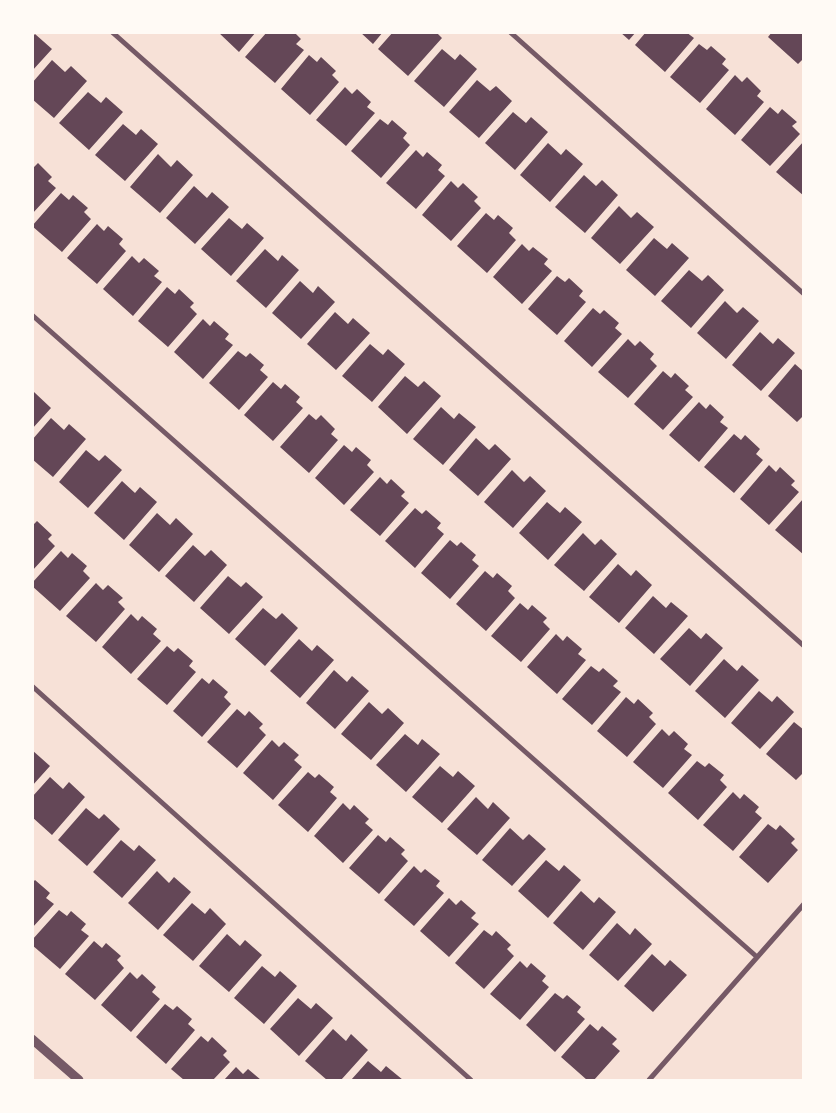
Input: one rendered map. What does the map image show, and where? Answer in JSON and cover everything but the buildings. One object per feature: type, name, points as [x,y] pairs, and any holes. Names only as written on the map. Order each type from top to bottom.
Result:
[{"type":"street","points":[[112,32],[804,646]]},
{"type":"street","points":[[510,32],[804,294]]},
{"type":"street","points":[[32,315],[757,957]]},
{"type":"street","points":[[32,686],[471,1080]]},
{"type":"street","points":[[649,1080],[804,904]]},
{"type":"street","points":[[32,1039],[79,1080]]}]
